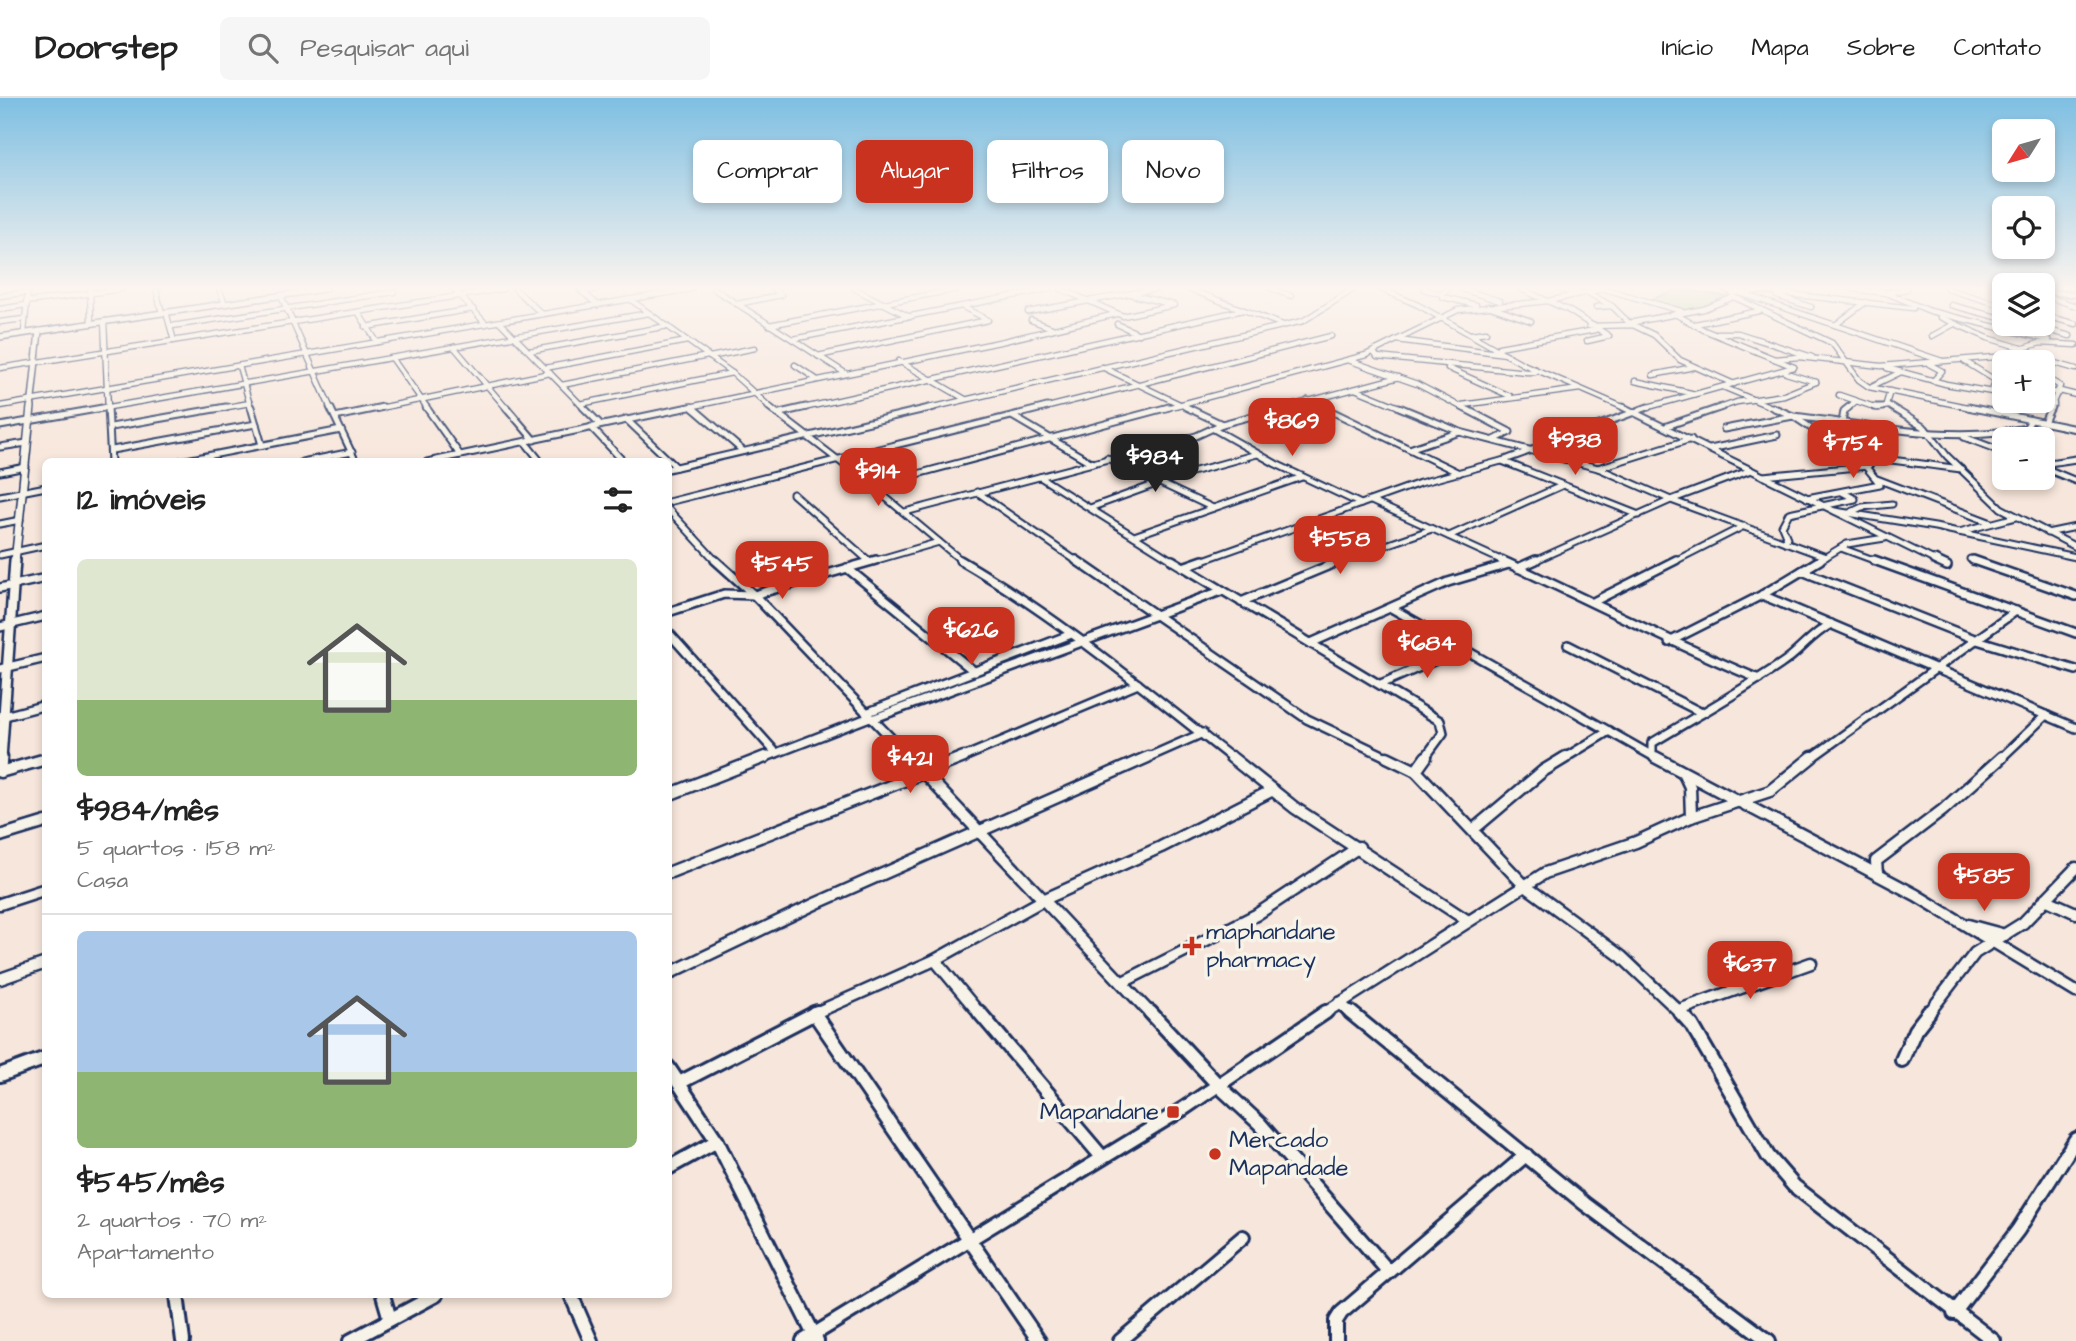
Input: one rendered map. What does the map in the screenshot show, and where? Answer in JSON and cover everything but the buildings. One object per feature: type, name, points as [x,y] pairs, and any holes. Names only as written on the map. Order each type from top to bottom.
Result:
[{"type":"street","points":[[37,347],[4,668],[0,770],[42,759]]},
{"type":"street","points":[[105,347],[111,458]]},
{"type":"street","points":[[0,368],[136,347]]},
{"type":"street","points":[[303,347],[354,458]]},
{"type":"street","points":[[0,406],[347,347]]},
{"type":"street","points":[[0,426],[454,347],[534,440]]},
{"type":"street","points":[[525,347],[601,425]]},
{"type":"street","points":[[529,351],[552,347]]},
{"type":"street","points":[[545,368],[655,347]]},
{"type":"street","points":[[695,347],[732,373],[751,393],[905,512],[956,558],[1001,584],[1138,684],[1295,808],[1359,847],[1468,921]]},
{"type":"street","points":[[804,347],[845,373]]},
{"type":"street","points":[[818,356],[861,347]]},
{"type":"street","points":[[455,458],[626,419],[973,347]]},
{"type":"street","points":[[780,414],[1081,347]]},
{"type":"street","points":[[672,468],[1188,347]]},
{"type":"street","points":[[672,501],[1288,347]]},
{"type":"street","points":[[872,486],[1348,360],[1384,347]]},
{"type":"street","points":[[1450,347],[1512,354]]},
{"type":"street","points":[[1498,347],[1523,364],[1667,426],[1886,538],[1947,566]]},
{"type":"street","points":[[1665,347],[1675,357],[1734,384]]},
{"type":"street","points":[[1184,567],[1419,482],[1502,461],[1630,412],[1794,367],[1746,347]]},
{"type":"street","points":[[1787,347],[1815,359]]},
{"type":"street","points":[[1835,347],[1859,380],[1888,394],[2076,429]]},
{"type":"street","points":[[1900,347],[1944,362]]},
{"type":"street","points":[[2018,350],[2026,347]]},
{"type":"street","points":[[562,385],[755,348]]},
{"type":"street","points":[[1374,352],[1374,356],[1381,358],[1442,366],[1527,372],[1535,372],[1535,369]]},
{"type":"street","points":[[1775,359],[1815,359],[1881,366],[1992,357]]},
{"type":"street","points":[[392,358],[460,455]]},
{"type":"street","points":[[1348,360],[1399,377],[1462,405],[1510,432],[1494,440]]},
{"type":"street","points":[[900,361],[965,399]]},
{"type":"street","points":[[1964,361],[1992,379]]},
{"type":"street","points":[[1926,363],[1942,371],[1933,381]]},
{"type":"street","points":[[2055,363],[2076,369]]},
{"type":"street","points":[[795,365],[816,379]]},
{"type":"street","points":[[239,366],[262,445]]},
{"type":"street","points":[[1442,366],[1511,396]]},
{"type":"street","points":[[1881,366],[1933,381],[1992,392]]},
{"type":"street","points":[[1101,367],[1223,424]]},
{"type":"street","points":[[1653,375],[1694,367]]},
{"type":"street","points":[[1667,426],[1750,399],[1784,395],[1816,382],[1783,372]]},
{"type":"street","points":[[1869,387],[1901,372]]},
{"type":"street","points":[[335,417],[550,373]]},
{"type":"street","points":[[580,404],[732,373]]},
{"type":"street","points":[[905,512],[1040,478],[1258,414],[1399,377]]},
{"type":"street","points":[[1635,381],[1694,394]]},
{"type":"street","points":[[2055,383],[2059,385],[2055,402]]},
{"type":"street","points":[[1723,387],[1793,416],[1867,467],[1881,483],[1807,498]]},
{"type":"street","points":[[1354,388],[1460,432],[1598,468],[1671,500],[1826,557]]},
{"type":"street","points":[[1462,405],[1511,396],[1580,389]]},
{"type":"street","points":[[2055,392],[2076,395]]},
{"type":"street","points":[[1888,394],[1885,402],[1931,433],[2001,508],[2076,547]]},
{"type":"street","points":[[1839,395],[1880,408],[1888,405]]},
{"type":"street","points":[[1308,400],[1459,473]]},
{"type":"street","points":[[1842,423],[1844,411],[1857,401]]},
{"type":"street","points":[[111,427],[250,403]]},
{"type":"street","points":[[691,406],[743,451]]},
{"type":"street","points":[[2044,422],[2049,413]]},
{"type":"street","points":[[1258,414],[1314,440]]},
{"type":"street","points":[[1012,416],[1092,463]]},
{"type":"street","points":[[1724,429],[1793,416],[1960,436],[2019,431],[2026,428],[2031,419]]},
{"type":"street","points":[[626,419],[667,458]]},
{"type":"street","points":[[112,450],[256,424]]},
{"type":"street","points":[[1862,425],[1876,458]]},
{"type":"street","points":[[591,427],[620,458]]},
{"type":"street","points":[[1214,429],[1256,454],[1361,504]]},
{"type":"street","points":[[196,458],[341,430]]},
{"type":"street","points":[[1412,448],[1460,432]]},
{"type":"street","points":[[1710,449],[1777,435]]},
{"type":"street","points":[[1960,436],[1992,448]]},
{"type":"street","points":[[1598,468],[1690,439]]},
{"type":"street","points":[[525,442],[538,458]]},
{"type":"street","points":[[0,447],[27,443]]},
{"type":"street","points":[[322,458],[352,452]]},
{"type":"street","points":[[1090,508],[1161,482],[1256,454]]},
{"type":"street","points":[[1107,458],[1213,508]]},
{"type":"street","points":[[1876,458],[1961,468]]},
{"type":"street","points":[[1763,476],[1867,467],[1876,458]]},
{"type":"street","points":[[2055,463],[2076,459]]},
{"type":"street","points":[[1502,461],[1639,515]]},
{"type":"street","points":[[672,462],[677,467]]},
{"type":"street","points":[[0,472],[26,467]]},
{"type":"street","points":[[1518,568],[1671,500],[1751,470]]},
{"type":"street","points":[[2055,471],[2074,479]]},
{"type":"street","points":[[1134,536],[1302,477]]},
{"type":"street","points":[[1040,478],[1221,591],[1381,684],[1442,724],[1443,733],[1416,771]]},
{"type":"street","points":[[1877,479],[1989,522]]},
{"type":"street","points":[[1449,536],[1562,486]]},
{"type":"street","points":[[0,496],[42,488]]},
{"type":"street","points":[[977,492],[1307,719],[1416,771],[1474,829],[1524,885],[1622,957],[1679,1010],[1692,1025],[1768,1156],[1794,1186],[1993,1341]]},
{"type":"street","points":[[1785,542],[1787,538],[1782,526],[1785,517],[1793,512],[1855,499],[1842,492]]},
{"type":"street","points":[[793,494],[869,561]]},
{"type":"street","points":[[1371,501],[1593,602],[1669,642],[1759,679]]},
{"type":"street","points":[[1851,512],[1862,507],[1892,504]]},
{"type":"street","points":[[1833,511],[1851,512],[2076,557]]},
{"type":"street","points":[[672,514],[702,548],[754,595],[982,832],[1219,1086],[1261,1124],[1389,1272]]},
{"type":"street","points":[[1956,532],[2016,517]]},
{"type":"street","points":[[0,524],[20,520]]},
{"type":"street","points":[[1593,602],[1744,526]]},
{"type":"street","points":[[2047,533],[2076,527]]},
{"type":"street","points":[[1241,602],[1325,566],[1432,529]]},
{"type":"street","points":[[1669,642],[1762,595],[1853,542],[1886,538]]},
{"type":"street","points":[[672,611],[724,594],[754,595],[939,542]]},
{"type":"street","points":[[0,555],[42,546]]},
{"type":"street","points":[[1841,548],[2076,633]]},
{"type":"street","points":[[1970,559],[2076,596]]},
{"type":"street","points":[[1311,643],[1393,609],[1448,582],[1509,564]]},
{"type":"street","points":[[847,568],[982,678]]},
{"type":"street","points":[[1802,571],[1977,640],[2076,670]]},
{"type":"street","points":[[0,588],[42,579]]},
{"type":"street","points":[[869,716],[1221,591]]},
{"type":"street","points":[[1762,595],[2076,728]]},
{"type":"street","points":[[1393,609],[1684,774],[1877,874],[2076,992]]},
{"type":"street","points":[[672,1072],[717,1141],[811,1339],[1219,1086],[1339,1003],[1545,873],[1636,842],[1691,817],[1770,791],[1829,744],[2016,611]]},
{"type":"street","points":[[0,627],[42,617]]},
{"type":"street","points":[[1627,741],[1652,743],[1759,679],[1800,651],[1812,634],[1832,624]]},
{"type":"street","points":[[672,793],[1069,635]]},
{"type":"street","points":[[672,636],[776,753]]},
{"type":"street","points":[[1568,645],[1702,713]]},
{"type":"street","points":[[1381,684],[1461,649]]},
{"type":"street","points":[[4,668],[42,659]]},
{"type":"street","points":[[672,871],[924,774],[1138,684]]},
{"type":"street","points":[[3,717],[42,706]]},
{"type":"street","points":[[1854,862],[1876,862],[1917,833],[1969,789],[2046,715]]},
{"type":"street","points":[[1474,829],[1543,771],[1609,731]]},
{"type":"street","points":[[672,972],[817,903],[1203,733]]},
{"type":"street","points":[[1652,743],[1652,754]]},
{"type":"street","points":[[1684,774],[1690,787],[1691,817]]},
{"type":"street","points":[[681,1082],[814,1013],[935,960],[1045,899],[1161,847],[1273,790]]},
{"type":"street","points":[[0,836],[42,823]]},
{"type":"street","points":[[1123,982],[1256,915],[1359,847]]},
{"type":"street","points":[[1876,862],[1877,874]]},
{"type":"street","points":[[1902,1060],[1924,1016],[1975,953],[2023,923],[2076,868]]},
{"type":"street","points":[[0,904],[42,890]]},
{"type":"street","points":[[2045,899],[2076,913]]},
{"type":"street","points":[[1955,921],[2005,935]]},
{"type":"street","points":[[935,960],[1102,1157]]},
{"type":"street","points":[[1679,1010],[1811,963]]},
{"type":"street","points":[[0,979],[42,964]]},
{"type":"street","points":[[1339,1003],[1585,1204],[1714,1297],[1769,1341]]},
{"type":"street","points":[[814,1013],[1039,1341]]},
{"type":"street","points":[[0,1075],[42,1059]]},
{"type":"street","points":[[1954,1313],[2018,1230],[2076,1139]]},
{"type":"street","points":[[672,1166],[717,1141]]},
{"type":"street","points":[[1336,1341],[1336,1321],[1340,1314],[1526,1155]]},
{"type":"street","points":[[1119,1341],[1243,1237]]},
{"type":"street","points":[[177,1298],[183,1341]]},
{"type":"street","points":[[384,1298],[390,1320]]},
{"type":"street","points":[[357,1339],[430,1298]]},
{"type":"street","points":[[572,1298],[591,1341]]},
{"type":"place","name":"maphandane pharmacy","points":[[1192,946]]},
{"type":"place","name":"Mapandane","points":[[1173,1112]]},
{"type":"place","name":"Mercado Mapandade","points":[[1215,1154]]}]
